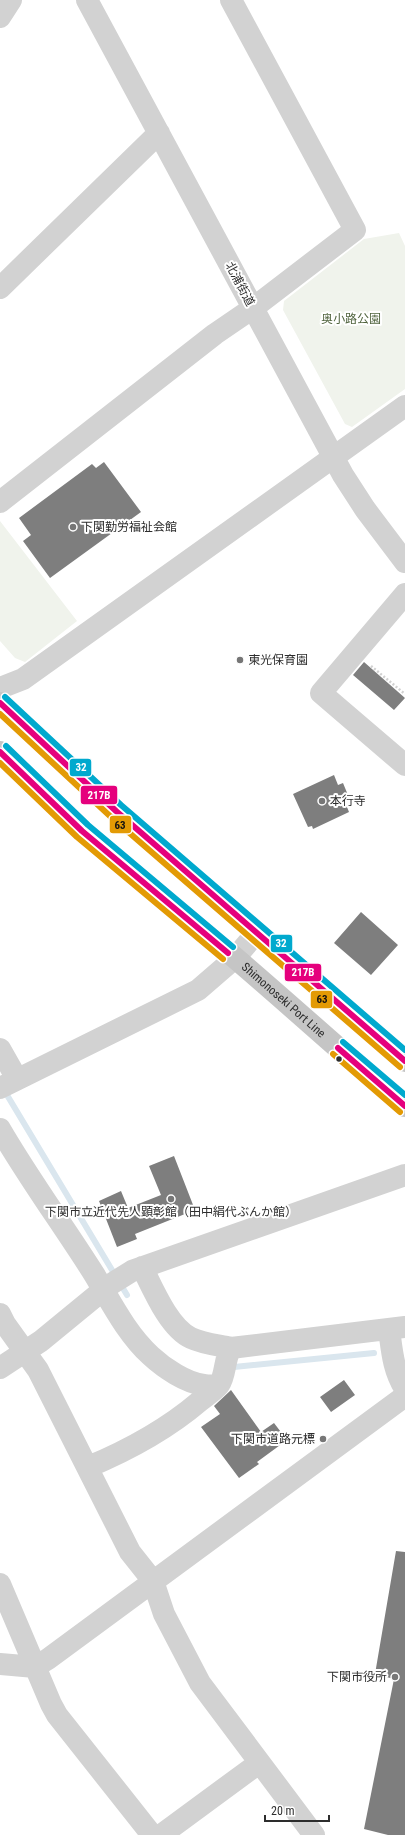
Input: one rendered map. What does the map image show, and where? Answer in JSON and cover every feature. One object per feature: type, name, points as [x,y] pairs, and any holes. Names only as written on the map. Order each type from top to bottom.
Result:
[{"type":"main road","points":[[0,703],[116,811],[405,1061]]},
{"type":"main road","name":"Shimonoseki Port Line","points":[[0,752],[30,784],[97,843],[235,958],[405,1106]]},
{"type":"street","points":[[0,17],[11,0]]},
{"type":"street","name":"北浦街道","points":[[87,0],[342,475],[365,509],[405,562]]},
{"type":"street","points":[[0,502],[215,334],[253,308],[354,230],[231,0]]},
{"type":"street","points":[[0,288],[158,134]]},
{"type":"street","points":[[0,688],[23,679],[405,406]]},
{"type":"street","points":[[405,594],[320,693],[405,765]]},
{"type":"street","points":[[0,1049],[10,1083],[198,990],[235,958],[257,932]]},
{"type":"street","points":[[0,1129],[22,1168],[94,1275],[106,1288],[131,1332],[158,1362],[186,1379],[203,1385],[219,1385]]},
{"type":"street","points":[[0,1368],[41,1341],[106,1288],[137,1269],[405,1175]]},
{"type":"street","points":[[137,1269],[179,1328],[190,1338],[204,1343],[231,1348],[397,1328],[394,1367],[397,1377],[405,1389]]},
{"type":"street","points":[[0,1314],[5,1324],[26,1350],[38,1370],[130,1552],[154,1581],[164,1614],[200,1683],[314,1835]]},
{"type":"street","points":[[88,1467],[116,1456],[153,1436],[191,1409],[219,1385],[227,1354],[231,1348]]},
{"type":"street","points":[[0,1664],[35,1667],[405,1396]]},
{"type":"street","points":[[0,1584],[57,1715],[152,1835]]},
{"type":"street","points":[[161,1835],[259,1763]]},
{"type":"path","points":[[356,652],[405,694]]},
{"type":"green space","name":"奥小路公園","points":[[399,233],[405,246],[405,389],[352,427],[345,424],[283,310],[284,301],[364,239]]},
{"type":"green space","points":[[0,521],[77,621],[25,662],[15,658],[0,641]]},
{"type":"building","name":"下関勤労福祉会館","points":[[104,462],[141,512],[50,578],[23,541],[31,535],[19,518],[92,464],[96,468]]},
{"type":"building","points":[[364,662],[405,698],[394,710],[353,675]]},
{"type":"building","name":"本行寺","points":[[334,775],[338,785],[343,783],[350,800],[345,802],[349,812],[313,829],[312,826],[308,827],[293,794]]},
{"type":"building","points":[[361,912],[398,945],[371,975],[334,943]]},
{"type":"building","name":"下関市立近代先人顕彰館（田中絹代ぶんか館）","points":[[174,1156],[195,1210],[135,1234],[137,1239],[117,1247],[99,1201],[121,1191],[128,1208],[161,1195],[149,1166]]},
{"type":"building","points":[[344,1380],[355,1395],[331,1412],[320,1397]]},
{"type":"building","points":[[231,1390],[261,1432],[274,1423],[287,1440],[257,1462],[259,1464],[239,1478],[201,1427],[220,1414],[214,1406]]},
{"type":"building","name":"下関市役所","points":[[396,1551],[405,1552],[405,1835],[388,1835],[364,1829],[394,1679],[375,1674]]},
{"type":"waterway","points":[[4,1090],[127,1295]]},
{"type":"waterway","points":[[234,1367],[374,1353]]},
{"type":"transit line","name":"32","points":[[5,697],[121,805],[405,1050]]},
{"type":"transit line","name":"217B","points":[[0,703],[116,811],[405,1061]]},
{"type":"transit line","name":"63","points":[[0,714],[111,817],[400,1067]]},
{"type":"transit line","name":"32","points":[[6,746],[88,825],[233,947]]},
{"type":"transit line","name":"217B","points":[[0,752],[82,831],[228,953]]},
{"type":"transit line","name":"63","points":[[0,763],[77,837],[223,959]]},
{"type":"transit line","name":"32","points":[[343,1042],[405,1095]]},
{"type":"transit line","name":"217B","points":[[338,1048],[405,1106]]},
{"type":"transit line","name":"63","points":[[333,1054],[400,1112]]},
{"type":"place","name":"下関勤労福祉会館","points":[[73,527]]},
{"type":"place","name":"東光保育園","points":[[240,660]]},
{"type":"place","name":"本行寺","points":[[322,801]]},
{"type":"place","name":"下関市立近代先人顕彰館（田中絹代ぶんか館）","points":[[171,1199]]},
{"type":"place","name":"下関市道路元標","points":[[323,1439]]},
{"type":"place","name":"下関市役所","points":[[395,1677]]}]
